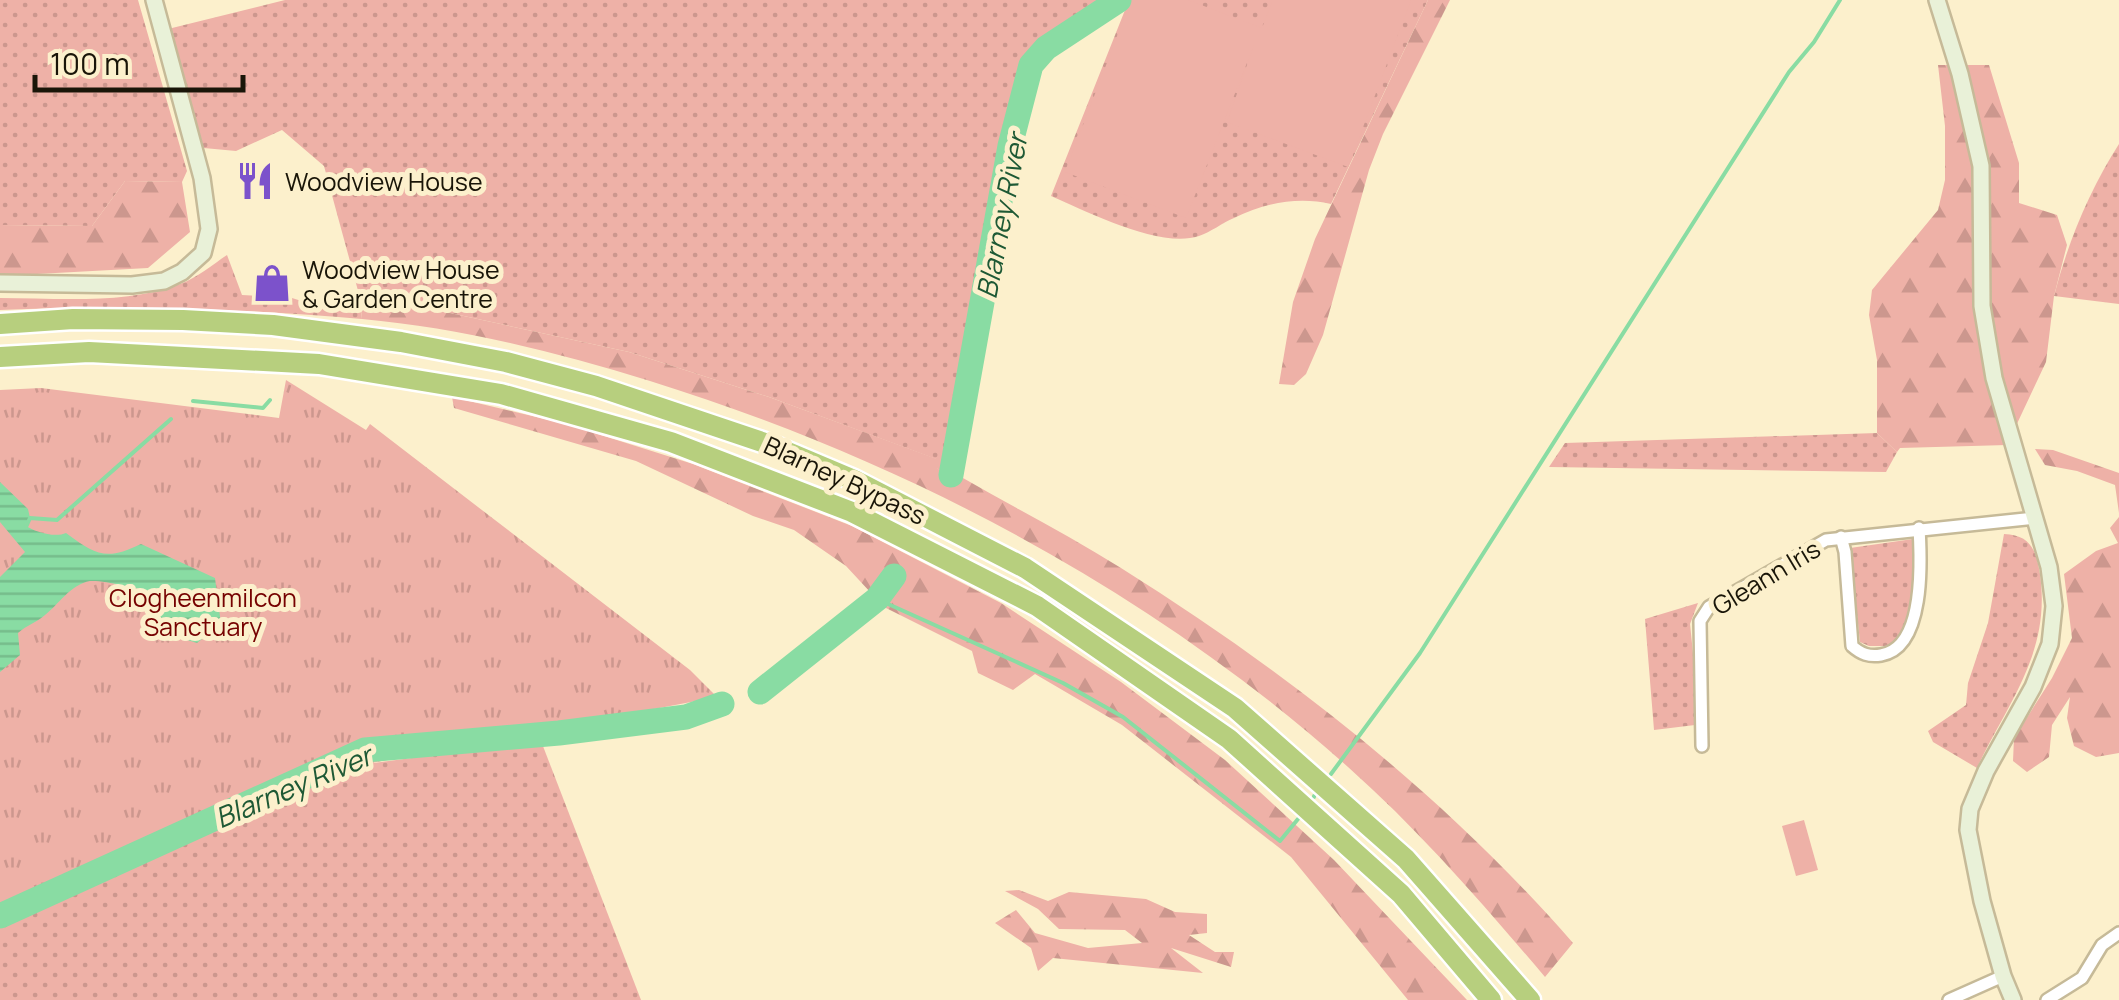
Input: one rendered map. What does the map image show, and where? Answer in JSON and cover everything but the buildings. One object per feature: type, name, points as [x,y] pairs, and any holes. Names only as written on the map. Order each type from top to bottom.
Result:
[{"type":"highway","name":"Blarney Bypass","points":[[0,324],[183,320],[273,325],[401,342],[506,362],[612,391],[771,445],[854,480],[1025,568],[1234,708],[1406,859],[1530,1000]]},
{"type":"highway","name":"Blarney Bypass","points":[[0,357],[89,352],[318,364],[501,394],[671,442],[852,512],[1037,606],[1229,739],[1401,894],[1491,1000]]},
{"type":"street","points":[[0,283],[132,285],[164,280],[182,272],[204,253],[210,229],[202,178],[154,0]]},
{"type":"street","points":[[1937,0],[1960,74],[1981,166],[1982,306],[1994,378],[2036,518],[2054,606],[2050,644],[2020,713],[1977,790],[1969,819],[1982,902],[2002,976],[2013,1000]]},
{"type":"street","name":"Gleann Iris","points":[[1702,746],[1700,621],[1710,607],[1826,540],[2036,518]]},
{"type":"street","name":"Gleann Iris","points":[[1841,537],[1852,646],[1875,656],[1887,654],[1909,634],[1922,558],[1920,528]]},
{"type":"street","points":[[2047,1000],[2082,978],[2102,945],[2119,934]]},
{"type":"street","points":[[1949,1000],[2002,976]]},
{"type":"green space","points":[[0,0],[138,0],[187,171],[182,182],[125,181],[92,226],[0,225]]},
{"type":"green space","points":[[285,0],[1119,0],[1046,48],[1031,65],[1005,171],[951,475],[936,468],[936,459],[769,397],[629,352],[450,313],[360,298],[324,166],[282,130],[236,151],[193,147],[168,29]]},
{"type":"green space","points":[[1129,0],[1428,0],[1331,204],[1294,201],[1269,205],[1183,239],[1124,227],[1051,196]]},
{"type":"green space","points":[[1131,0],[1188,0],[1262,28],[1273,0],[1411,0],[1348,167],[1227,122],[1254,45],[1186,218],[1065,172]]},
{"type":"green space","points":[[1428,0],[1450,0],[1369,170],[1323,335],[1306,374],[1294,385],[1279,384],[1293,302],[1315,239]]},
{"type":"green space","points":[[1938,65],[1989,65],[2019,163],[2019,203],[2057,215],[2067,245],[2054,296],[2046,362],[2007,445],[1900,448],[1897,452],[1877,433],[1877,360],[1869,315],[1872,290],[1938,210],[1945,180],[1945,126]]},
{"type":"green space","points":[[2119,144],[2119,304],[2054,296],[2080,217]]},
{"type":"green space","points":[[125,181],[182,182],[190,232],[148,268],[0,276],[0,225],[92,226]]},
{"type":"green space","points":[[227,255],[242,295],[292,298],[330,310],[361,309],[362,319],[181,308],[0,310],[0,298],[91,299],[159,291],[192,278]]},
{"type":"green space","points":[[360,298],[450,313],[629,352],[769,397],[937,459],[937,468],[958,482],[963,478],[1102,556],[1303,693],[1471,837],[1573,943],[1545,977],[1474,895],[1348,767],[1191,643],[1107,587],[1020,537],[930,491],[745,413],[543,351],[435,328],[362,319]]},
{"type":"green space","name":"Clogheenmilcon Sanctuary","points":[[286,380],[366,430],[370,424],[690,670],[717,697],[366,764],[0,923],[0,390],[41,388],[279,418]]},
{"type":"green space","points":[[452,397],[566,424],[693,464],[852,526],[1001,603],[1121,682],[1225,760],[1334,860],[1467,1000],[1408,1000],[1291,857],[1122,725],[1035,674],[1013,690],[978,673],[972,651],[884,607],[846,566],[794,530],[753,516],[636,461],[454,408]]},
{"type":"green space","points":[[1877,433],[1897,452],[1886,472],[1549,467],[1565,443]]},
{"type":"green space","points":[[2035,449],[2053,450],[2119,473],[2119,513],[2115,485],[2077,471],[2045,465]]},
{"type":"green space","points":[[2119,517],[2119,753],[2096,757],[2074,746],[2067,718],[2070,697],[2052,725],[2049,757],[2027,772],[2013,761],[2014,738],[2072,638],[2064,574],[2096,551],[2118,543],[2110,528]]},
{"type":"green space","points":[[2004,534],[2026,541],[2036,557],[2042,602],[2039,628],[2025,675],[1977,768],[1933,742],[1928,731],[1966,705],[1968,683],[1988,623]]},
{"type":"green space","points":[[1913,539],[1917,545],[1914,585],[1904,625],[1889,646],[1860,642],[1850,548]]},
{"type":"green space","points":[[1698,603],[1690,624],[1697,692],[1695,725],[1654,730],[1645,619]]},
{"type":"green space","points":[[541,741],[641,1000],[0,1000],[0,923],[366,764]]},
{"type":"green space","points":[[1804,820],[1818,870],[1796,876],[1782,826]]},
{"type":"green space","points":[[1019,890],[1048,901],[1069,892],[1146,899],[1175,912],[1207,914],[1207,933],[1189,935],[1215,952],[1234,952],[1231,967],[1171,948],[1203,973],[1053,958],[1038,971],[1031,948],[995,923],[1016,910],[1035,933],[1088,948],[1142,943],[1125,930],[1059,929],[1038,909],[1005,891]]},
{"type":"shaded area","points":[[0,482],[28,509],[30,518],[25,525],[34,530],[51,535],[66,533],[102,553],[119,553],[141,544],[215,578],[221,624],[197,643],[158,631],[154,592],[90,581],[71,590],[45,615],[18,633],[20,655],[0,672],[0,577],[25,552],[0,522]]},
{"type":"waterway","name":"Blarney River","points":[[951,475],[1010,146],[1031,65],[1046,48],[1119,0]]},
{"type":"waterway","points":[[1331,774],[1420,653],[1789,72],[1814,42],[1840,0]]},
{"type":"waterway","points":[[193,401],[263,408],[270,400]]},
{"type":"waterway","points":[[26,527],[30,518],[57,520],[171,419]]},
{"type":"waterway","name":"Blarney River","points":[[760,692],[877,599],[894,576]]},
{"type":"waterway","points":[[877,599],[1063,683],[1123,717],[1280,841],[1298,819]]},
{"type":"waterway","name":"Blarney River","points":[[0,916],[365,750],[686,717],[722,704]]},
{"type":"place","name":"Woodview House","points":[[255,181]]},
{"type":"place","name":"Woodview House & Garden Centre","points":[[272,283]]}]
